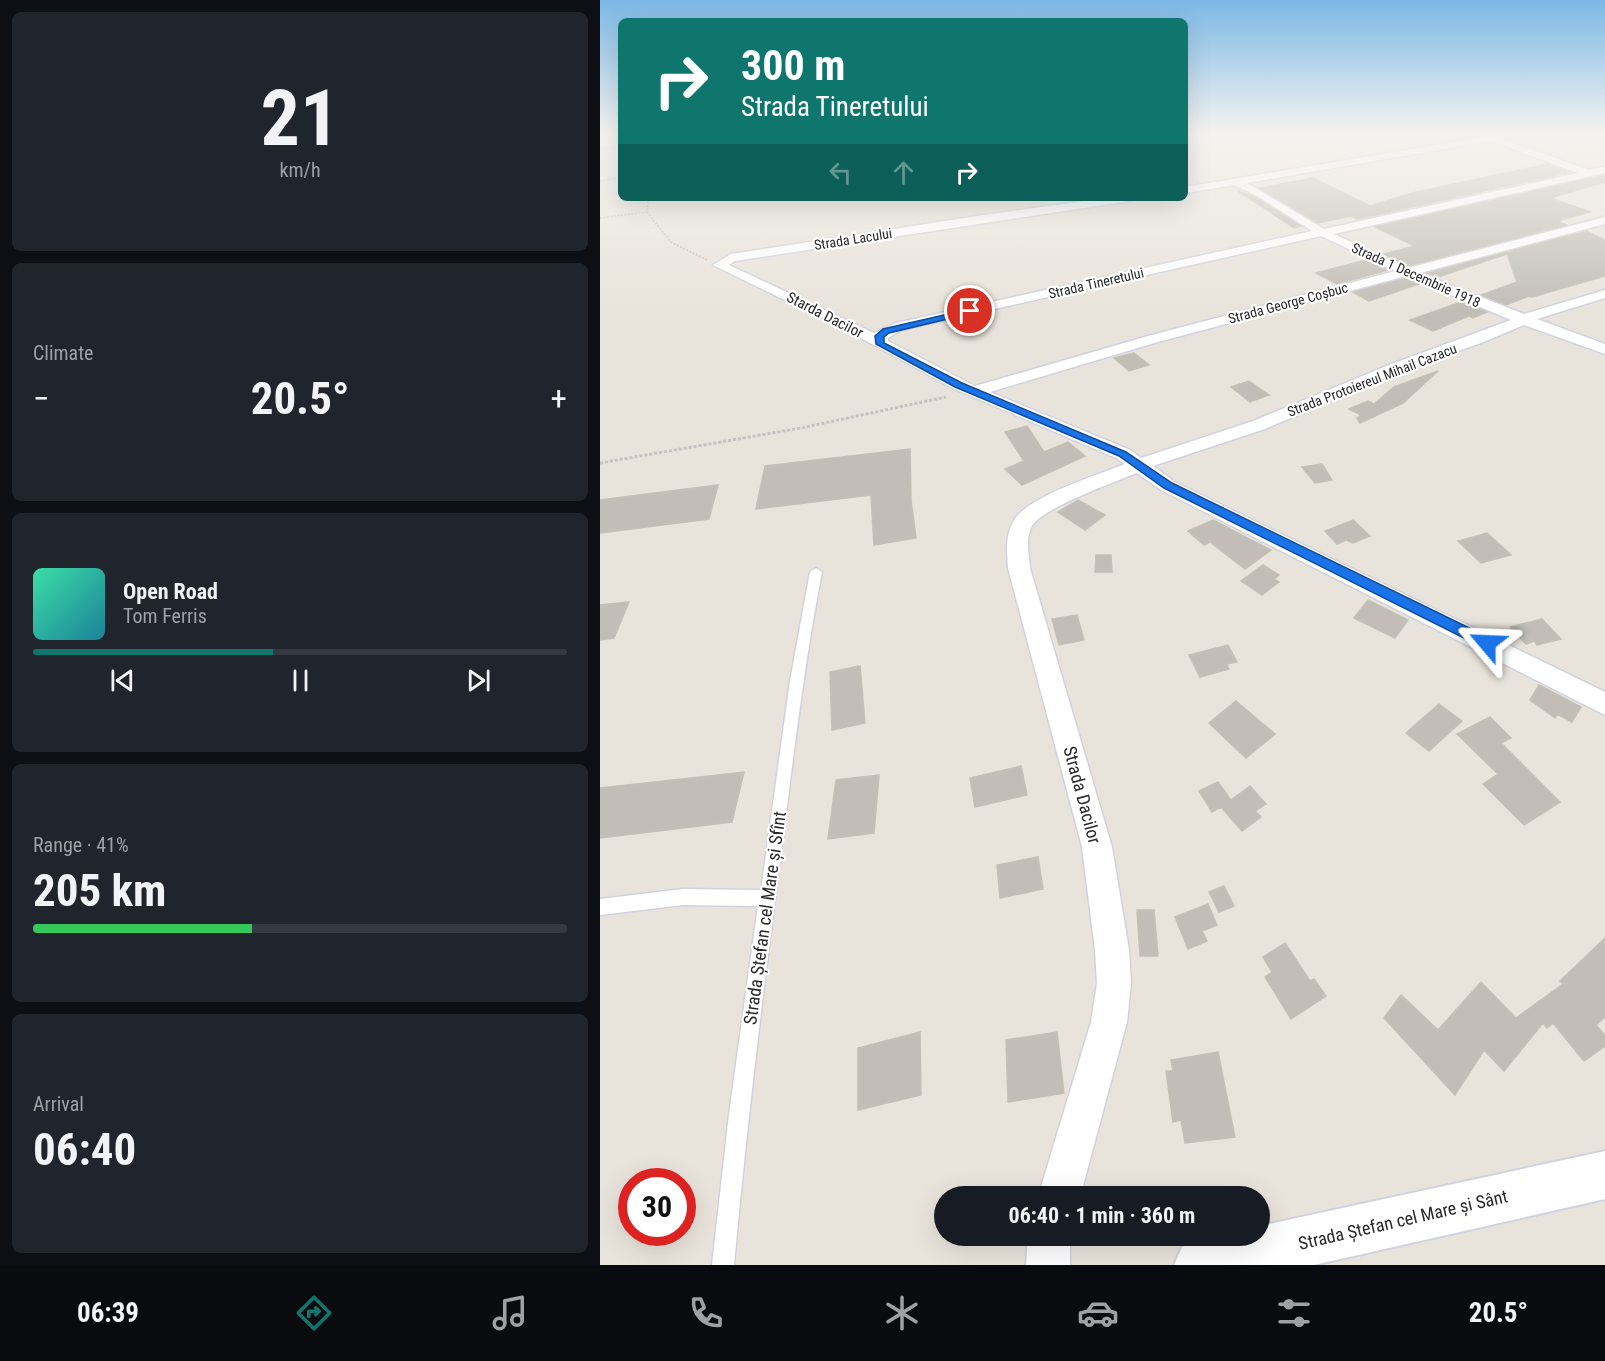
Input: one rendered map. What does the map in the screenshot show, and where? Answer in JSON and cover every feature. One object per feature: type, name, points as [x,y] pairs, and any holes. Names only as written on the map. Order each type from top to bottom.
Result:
[{"type":"street","name":"Strada 1 Decembrie 1918","points":[[1257,192],[1321,232],[1524,320],[1605,349]]},
{"type":"street","name":"Strada Tineretului","points":[[855,329],[873,330],[896,327],[1505,192]]},
{"type":"street","name":"Strada Lacului","points":[[719,265],[731,258],[990,217],[1108,201]]},
{"type":"street","name":"Strada George Coșbuc","points":[[973,392],[1153,339],[1605,220]]},
{"type":"street","name":"Starda Dacilor","points":[[719,265],[855,329],[973,392],[1101,444],[1138,465],[1150,476],[1168,486],[1487,643],[1605,704]]},
{"type":"street","name":"Strada Protoiereul Mihail Cazacu","points":[[1138,465],[1259,425],[1395,368],[1524,320],[1605,294]]},
{"type":"street","points":[[880,344],[880,336],[896,327]]},
{"type":"street","name":"Strada Dacilor","points":[[1062,1186],[1109,1022],[1114,983],[1097,847],[1018,568],[1017,542],[1023,522],[1040,507],[1138,465]]},
{"type":"street","name":"Strada Ștefan cel Mare și Sânt","points":[[1200,1265],[1605,1175]]},
{"type":"street","points":[[1048,1265],[1049,1246]]},
{"type":"lane","name":"Strada Ștefan cel Mare și Sfînt","points":[[723,1265],[730,1181],[767,898],[804,633],[816,572]]},
{"type":"lane","points":[[600,907],[683,897],[767,898]]},
{"type":"path","points":[[648,201],[647,212],[671,242],[719,265]]},
{"type":"path","points":[[600,218],[647,212]]},
{"type":"path","points":[[600,463],[801,428],[973,392]]},
{"type":"building","points":[[1240,192],[1256,198],[1301,226],[1294,228]]},
{"type":"building","points":[[1267,192],[1342,192],[1370,206],[1412,193],[1480,192],[1358,219],[1351,216],[1318,223]]},
{"type":"building","points":[[1530,192],[1571,192],[1550,198],[1590,212],[1557,221],[1567,225],[1408,266],[1384,254],[1415,246],[1375,227]]},
{"type":"building","points":[[1586,231],[1605,240],[1605,276],[1529,296],[1506,305],[1481,295],[1517,282],[1507,254],[1438,277],[1427,273]]},
{"type":"building","points":[[1366,260],[1388,270],[1337,284],[1316,273]]},
{"type":"building","points":[[1406,278],[1419,284],[1369,301],[1353,292]]},
{"type":"building","points":[[1461,302],[1487,312],[1473,318],[1469,316],[1433,331],[1410,320]]},
{"type":"building","points":[[1134,353],[1149,365],[1129,371],[1114,358]]},
{"type":"building","points":[[1438,371],[1403,403],[1360,423],[1357,418],[1361,415],[1349,409],[1368,401],[1374,404],[1394,387]]},
{"type":"building","points":[[1249,381],[1269,395],[1250,402],[1231,387]]},
{"type":"building","points":[[1027,426],[1044,452],[1068,442],[1085,456],[1022,485],[1005,469],[1024,461],[1005,432]]},
{"type":"building","points":[[910,449],[911,500],[916,538],[874,545],[871,495],[756,509],[765,466]]},
{"type":"building","points":[[1322,464],[1332,480],[1315,483],[1302,467]]},
{"type":"building","points":[[718,485],[709,519],[600,533],[600,500]]},
{"type":"building","points":[[1078,500],[1105,515],[1085,530],[1058,512]]},
{"type":"building","points":[[1213,520],[1271,550],[1245,569],[1210,542],[1204,545],[1188,531]]},
{"type":"building","points":[[1353,520],[1370,536],[1353,543],[1346,540],[1337,544],[1325,531]]},
{"type":"building","points":[[1487,533],[1511,555],[1481,563],[1458,541]]},
{"type":"building","points":[[1096,555],[1111,555],[1112,572],[1095,572]]},
{"type":"building","points":[[1263,565],[1279,575],[1274,579],[1279,582],[1262,595],[1241,581]]},
{"type":"building","points":[[1368,600],[1408,620],[1395,638],[1354,618]]},
{"type":"building","points":[[629,602],[614,638],[600,640],[600,605]]},
{"type":"building","points":[[1077,615],[1084,640],[1059,645],[1052,619]]},
{"type":"building","points":[[1542,619],[1561,639],[1537,645],[1534,641],[1526,644],[1510,627]]},
{"type":"building","points":[[1228,645],[1237,662],[1227,664],[1229,669],[1200,677],[1189,655]]},
{"type":"building","points":[[860,666],[865,723],[832,730],[830,672]]},
{"type":"building","points":[[1539,685],[1581,707],[1572,722],[1557,714],[1555,718],[1530,700]]},
{"type":"building","points":[[1236,701],[1275,734],[1246,758],[1209,723]]},
{"type":"building","points":[[1439,704],[1462,721],[1429,751],[1406,733]]},
{"type":"building","points":[[1490,717],[1511,738],[1501,743],[1560,802],[1524,825],[1483,784],[1498,774],[1457,734]]},
{"type":"building","points":[[1021,766],[1027,795],[975,807],[970,778]]},
{"type":"building","points":[[744,772],[732,822],[600,838],[600,788]]},
{"type":"building","points":[[879,775],[874,833],[828,839],[836,780]]},
{"type":"building","points":[[1218,782],[1231,800],[1250,786],[1266,804],[1255,811],[1261,817],[1242,831],[1221,807],[1212,812],[1199,791]]},
{"type":"building","points":[[1038,857],[1043,889],[1000,898],[997,865]]},
{"type":"building","points":[[1224,886],[1234,906],[1219,912],[1209,892]]},
{"type":"building","points":[[1208,904],[1217,925],[1202,931],[1207,941],[1188,949],[1175,917]]},
{"type":"building","points":[[1137,910],[1154,910],[1158,956],[1140,956]]},
{"type":"building","points":[[1605,938],[1605,1017],[1596,1025],[1605,1035],[1605,1046],[1584,1061],[1553,1023],[1547,1028],[1543,1023],[1504,1071],[1484,1050],[1455,1095],[1384,1018],[1401,995],[1438,1030],[1481,982],[1516,1018],[1563,984],[1560,981]]},
{"type":"building","points":[[1285,943],[1310,981],[1314,979],[1326,996],[1291,1019],[1265,977],[1272,972],[1263,957]]},
{"type":"building","points":[[920,1032],[921,1095],[858,1110],[858,1048]]},
{"type":"building","points":[[1057,1032],[1064,1093],[1008,1102],[1006,1040]]},
{"type":"building","points":[[1218,1052],[1235,1137],[1185,1143],[1181,1120],[1173,1122],[1166,1071],[1173,1071],[1171,1060]]},
{"type":"route","points":[[970,311],[896,327],[880,336],[880,344],[984,397],[1123,454],[1150,476],[1168,486],[1487,643]]}]
